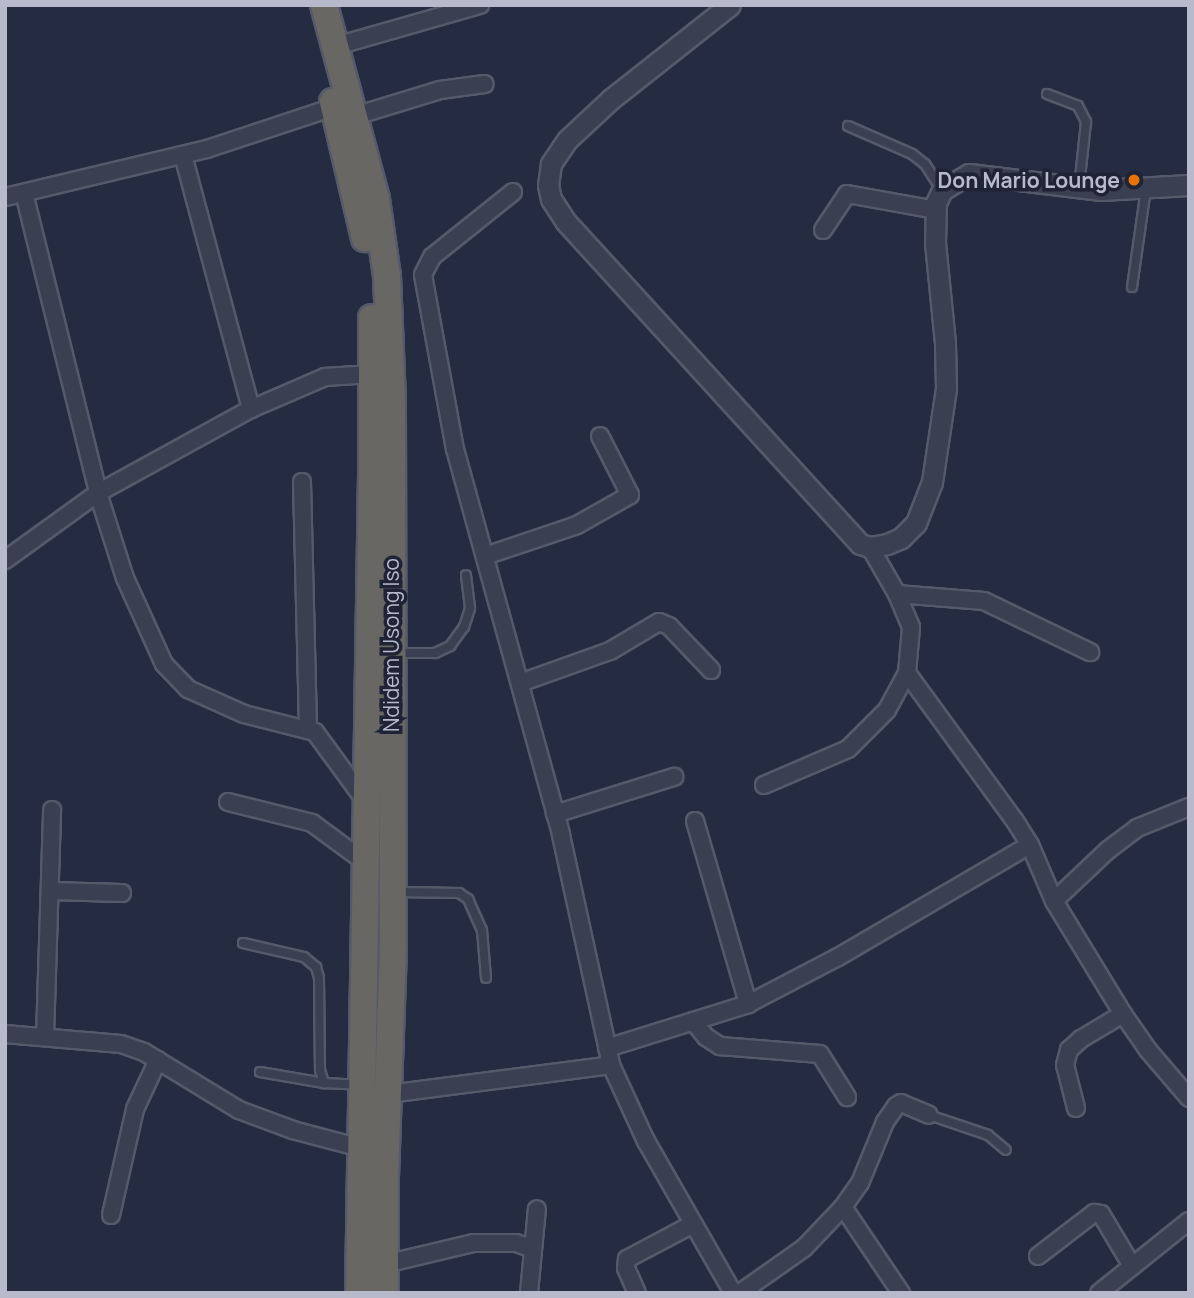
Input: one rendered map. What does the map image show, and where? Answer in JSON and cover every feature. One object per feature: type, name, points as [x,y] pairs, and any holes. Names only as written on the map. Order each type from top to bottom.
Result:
[{"type":"highway","name":"Ndidem Usong Iso","points":[[307,5],[376,199],[387,276],[392,402],[393,948],[385,1293]]},
{"type":"highway","name":"Ndidem Usong Iso","points":[[324,5],[336,46],[371,282],[359,1293]]},
{"type":"street","points":[[336,46],[480,5]]},
{"type":"street","points":[[730,5],[611,99],[567,140],[551,164],[548,185],[551,199],[566,222],[860,544],[870,547],[887,544],[908,530],[924,506],[932,482],[946,388],[936,210],[942,190],[968,174],[1101,190],[1189,185]]},
{"type":"street","points":[[5,197],[183,155],[344,111],[440,90],[485,84]]},
{"type":"street","points":[[183,155],[251,409]]},
{"type":"street","points":[[513,192],[432,257],[423,275],[455,449],[555,814],[611,1065],[646,1141],[733,1293]]},
{"type":"street","points":[[24,193],[98,493],[125,578],[164,664],[188,689],[244,713],[308,730],[321,737],[366,802]]},
{"type":"street","points":[[823,230],[847,194],[936,210]]},
{"type":"street","points":[[5,560],[98,493],[251,409],[325,377],[372,374]]},
{"type":"street","points":[[485,556],[576,525],[631,495],[600,436]]},
{"type":"street","points":[[302,482],[308,730]]},
{"type":"street","points":[[764,785],[848,748],[887,709],[907,673],[911,627],[897,594],[870,547]]},
{"type":"street","points":[[897,594],[984,601],[1090,652]]},
{"type":"street","points":[[520,683],[610,651],[659,622],[669,626],[711,670]]},
{"type":"street","points":[[907,673],[1030,845],[1054,901],[1123,1014],[1148,1050],[1189,1098]]},
{"type":"street","points":[[555,814],[674,777]]},
{"type":"street","points":[[228,802],[312,823],[365,862]]},
{"type":"street","points":[[1054,901],[1108,850],[1137,828],[1189,807]]},
{"type":"street","points":[[45,1037],[52,810]]},
{"type":"street","points":[[695,821],[748,1004]]},
{"type":"street","points":[[607,1048],[748,1004],[882,932],[1030,845]]},
{"type":"street","points":[[50,891],[122,893]]},
{"type":"street","points":[[1076,1108],[1065,1065],[1069,1050],[1081,1039],[1123,1014]]},
{"type":"street","points":[[693,1021],[706,1037],[720,1046],[820,1054],[847,1097]]},
{"type":"street","points":[[5,1034],[121,1044],[158,1060],[239,1110],[293,1130],[361,1148]]},
{"type":"street","points":[[111,1215],[135,1109],[158,1060]]},
{"type":"street","points":[[362,1090],[388,1095],[611,1065]]},
{"type":"street","points":[[740,1293],[804,1248],[843,1207],[860,1183],[885,1122],[896,1106],[901,1103],[929,1115]]},
{"type":"street","points":[[843,1207],[901,1293]]},
{"type":"street","points":[[528,1293],[537,1209]]},
{"type":"street","points":[[1038,1256],[1094,1213],[1101,1214],[1132,1266]]},
{"type":"street","points":[[1099,1293],[1189,1221]]},
{"type":"street","points":[[637,1293],[626,1268],[626,1259],[693,1224]]},
{"type":"street","points":[[385,1264],[474,1242],[516,1243],[533,1249]]},
{"type":"lane","points":[[1047,94],[1079,107],[1086,122],[1079,187]]},
{"type":"lane","points":[[848,126],[912,154],[925,164],[942,190]]},
{"type":"lane","points":[[1132,287],[1146,189]]},
{"type":"lane","points":[[391,654],[435,653],[450,646],[464,627],[470,608],[466,575]]},
{"type":"lane","points":[[391,892],[458,893],[468,899],[482,930],[486,978]]},
{"type":"lane","points":[[243,943],[304,957],[316,967],[319,978],[320,1070],[324,1083]]},
{"type":"lane","points":[[260,1072],[362,1090]]},
{"type":"lane","points":[[929,1115],[988,1135],[1006,1150]]},
{"type":"place","name":"Don Mario Lounge","points":[[1134,180]]}]
